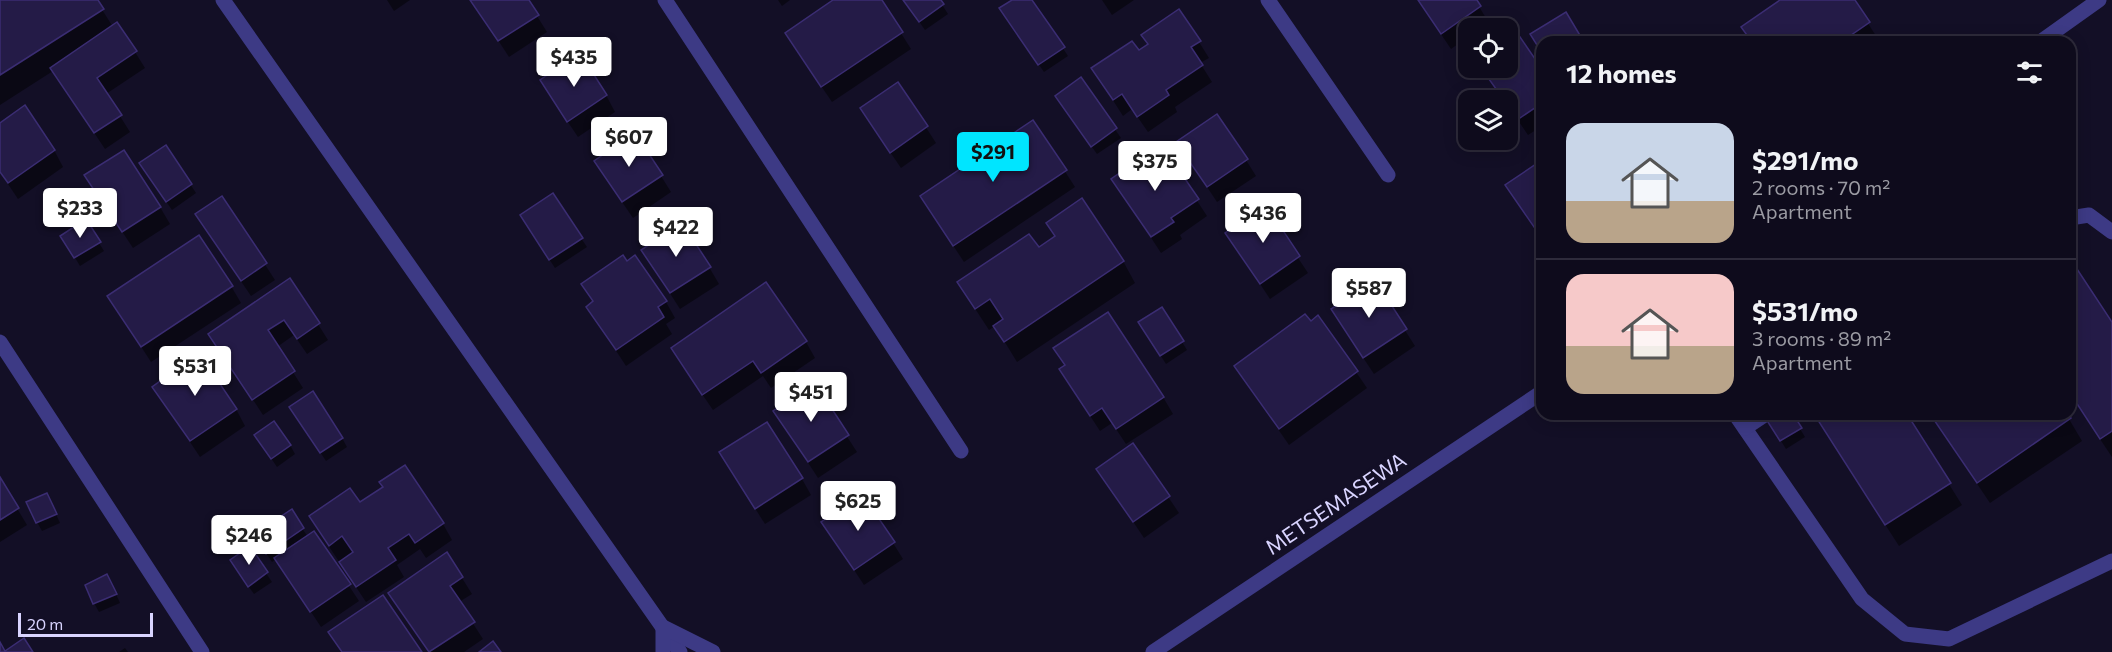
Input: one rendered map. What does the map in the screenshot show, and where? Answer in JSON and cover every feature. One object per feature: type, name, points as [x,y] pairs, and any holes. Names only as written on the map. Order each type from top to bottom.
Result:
[{"type":"street","points":[[223,0],[680,652]]},
{"type":"street","points":[[665,0],[961,451]]},
{"type":"street","points":[[1268,0],[1388,175]]},
{"type":"street","points":[[2048,36],[2093,2]]},
{"type":"street","points":[[2076,217],[2090,215],[2112,232]]},
{"type":"street","points":[[0,342],[202,652]]},
{"type":"street","name":"METSEMASEWA","points":[[1153,652],[1536,396]]},
{"type":"street","points":[[1739,420],[1862,599],[1905,634],[1949,639],[2112,561]]},
{"type":"street","points":[[1745,428],[1757,420]]},
{"type":"street","points":[[663,627],[663,652]]},
{"type":"street","points":[[663,627],[713,652]]},
{"type":"building","points":[[0,0],[98,0],[104,9],[0,75]]},
{"type":"building","points":[[470,0],[529,0],[539,15],[498,41]]},
{"type":"building","points":[[833,0],[882,0],[903,32],[821,87],[785,33]]},
{"type":"building","points":[[903,0],[941,0],[944,4],[919,22]]},
{"type":"building","points":[[1012,0],[1032,0],[1065,47],[1038,65],[999,8]]},
{"type":"building","points":[[1418,0],[1477,0],[1481,6],[1464,18],[1458,18],[1458,22],[1441,34]]},
{"type":"building","points":[[1780,0],[1855,0],[1870,22],[1850,36],[1748,36],[1741,27]]},
{"type":"building","points":[[1179,9],[1201,41],[1191,47],[1203,65],[1166,90],[1169,95],[1137,117],[1122,94],[1113,100],[1091,68],[1132,41],[1139,50],[1148,44],[1141,35]]},
{"type":"building","points":[[1566,12],[1580,36],[1536,36],[1536,44],[1530,34]]},
{"type":"building","points":[[117,22],[137,51],[97,78],[122,115],[94,133],[50,68]]},
{"type":"building","points":[[1520,37],[1536,60],[1536,107],[1518,119],[1518,90],[1497,90],[1488,78],[1518,78],[1518,38]]},
{"type":"building","points":[[580,53],[607,95],[567,122],[540,80]]},
{"type":"building","points":[[1081,77],[1117,128],[1091,147],[1055,96]]},
{"type":"building","points":[[898,82],[928,126],[890,153],[860,108]]},
{"type":"building","points":[[25,105],[55,150],[8,183],[0,172],[0,123]]},
{"type":"building","points":[[1217,114],[1248,159],[1207,187],[1176,142]]},
{"type":"building","points":[[1033,120],[1067,170],[953,246],[920,196]]},
{"type":"building","points":[[635,133],[663,175],[622,202],[594,161]]},
{"type":"building","points":[[166,145],[192,184],[166,202],[139,163]]},
{"type":"building","points":[[124,150],[161,207],[122,232],[84,175]]},
{"type":"building","points":[[1165,150],[1199,199],[1171,218],[1174,222],[1151,237],[1111,179],[1134,163],[1137,169]]},
{"type":"building","points":[[1536,164],[1536,230],[1505,185]]},
{"type":"building","points":[[553,193],[583,238],[549,260],[520,215]]},
{"type":"building","points":[[222,196],[267,263],[241,281],[195,214]]},
{"type":"building","points":[[1082,198],[1124,261],[1004,342],[993,326],[1003,319],[990,299],[975,309],[957,282],[1029,234],[1039,247],[1055,236],[1046,223]]},
{"type":"building","points":[[1266,205],[1300,256],[1260,284],[1225,233]]},
{"type":"building","points":[[86,219],[101,242],[74,258],[60,236]]},
{"type":"building","points":[[682,223],[711,267],[670,293],[641,250]]},
{"type":"building","points":[[199,235],[233,286],[141,347],[107,296]]},
{"type":"building","points":[[623,255],[627,261],[635,255],[667,301],[658,307],[664,317],[616,350],[586,307],[593,301],[581,284]]},
{"type":"building","points":[[2076,268],[2112,322],[2112,431],[2100,439],[2076,402]]},
{"type":"building","points":[[290,278],[320,323],[297,339],[284,320],[268,330],[295,371],[252,400],[208,334]]},
{"type":"building","points":[[1375,280],[1407,329],[1363,358],[1331,309]]},
{"type":"building","points":[[766,282],[807,341],[761,373],[753,361],[702,395],[671,348]]},
{"type":"building","points":[[1162,307],[1184,341],[1160,356],[1138,322]]},
{"type":"building","points":[[1108,312],[1164,397],[1116,429],[1102,408],[1090,416],[1059,369],[1065,365],[1053,348]]},
{"type":"building","points":[[1305,314],[1311,321],[1318,315],[1358,371],[1279,429],[1234,366]]},
{"type":"building","points":[[199,353],[237,409],[190,441],[152,387]]},
{"type":"building","points":[[815,383],[849,435],[808,462],[773,411]]},
{"type":"building","points":[[313,391],[343,438],[320,453],[289,407]]},
{"type":"building","points":[[1767,420],[1797,420],[1802,428],[1780,441]]},
{"type":"building","points":[[1818,420],[1911,420],[1951,483],[1885,525]]},
{"type":"building","points":[[1934,420],[2068,420],[1977,483]]},
{"type":"building","points":[[274,421],[291,445],[271,459],[254,435]]},
{"type":"building","points":[[767,422],[803,478],[755,509],[719,452]]},
{"type":"building","points":[[1133,443],[1170,496],[1133,522],[1096,469]]},
{"type":"building","points":[[405,465],[444,523],[415,543],[409,534],[388,548],[396,560],[356,587],[339,562],[353,552],[342,536],[329,546],[309,516],[350,488],[360,502],[383,487],[379,482]]},
{"type":"building","points":[[0,477],[19,508],[0,520]]},
{"type":"building","points":[[47,493],[57,514],[36,523],[26,502]]},
{"type":"building","points":[[862,494],[895,542],[854,570],[821,522]]},
{"type":"building","points":[[292,509],[304,528],[266,554],[253,535]]},
{"type":"building","points":[[314,531],[351,584],[310,612],[274,558]]},
{"type":"building","points":[[250,546],[268,572],[248,587],[230,560]]},
{"type":"building","points":[[447,552],[463,577],[450,586],[475,622],[429,652],[388,593]]},
{"type":"building","points":[[107,574],[117,594],[93,604],[85,585]]},
{"type":"building","points":[[383,595],[422,652],[342,652],[328,632]]},
{"type":"building","points":[[24,638],[33,652],[0,652],[0,642],[5,651]]},
{"type":"building","points":[[493,641],[501,652],[479,652]]}]
